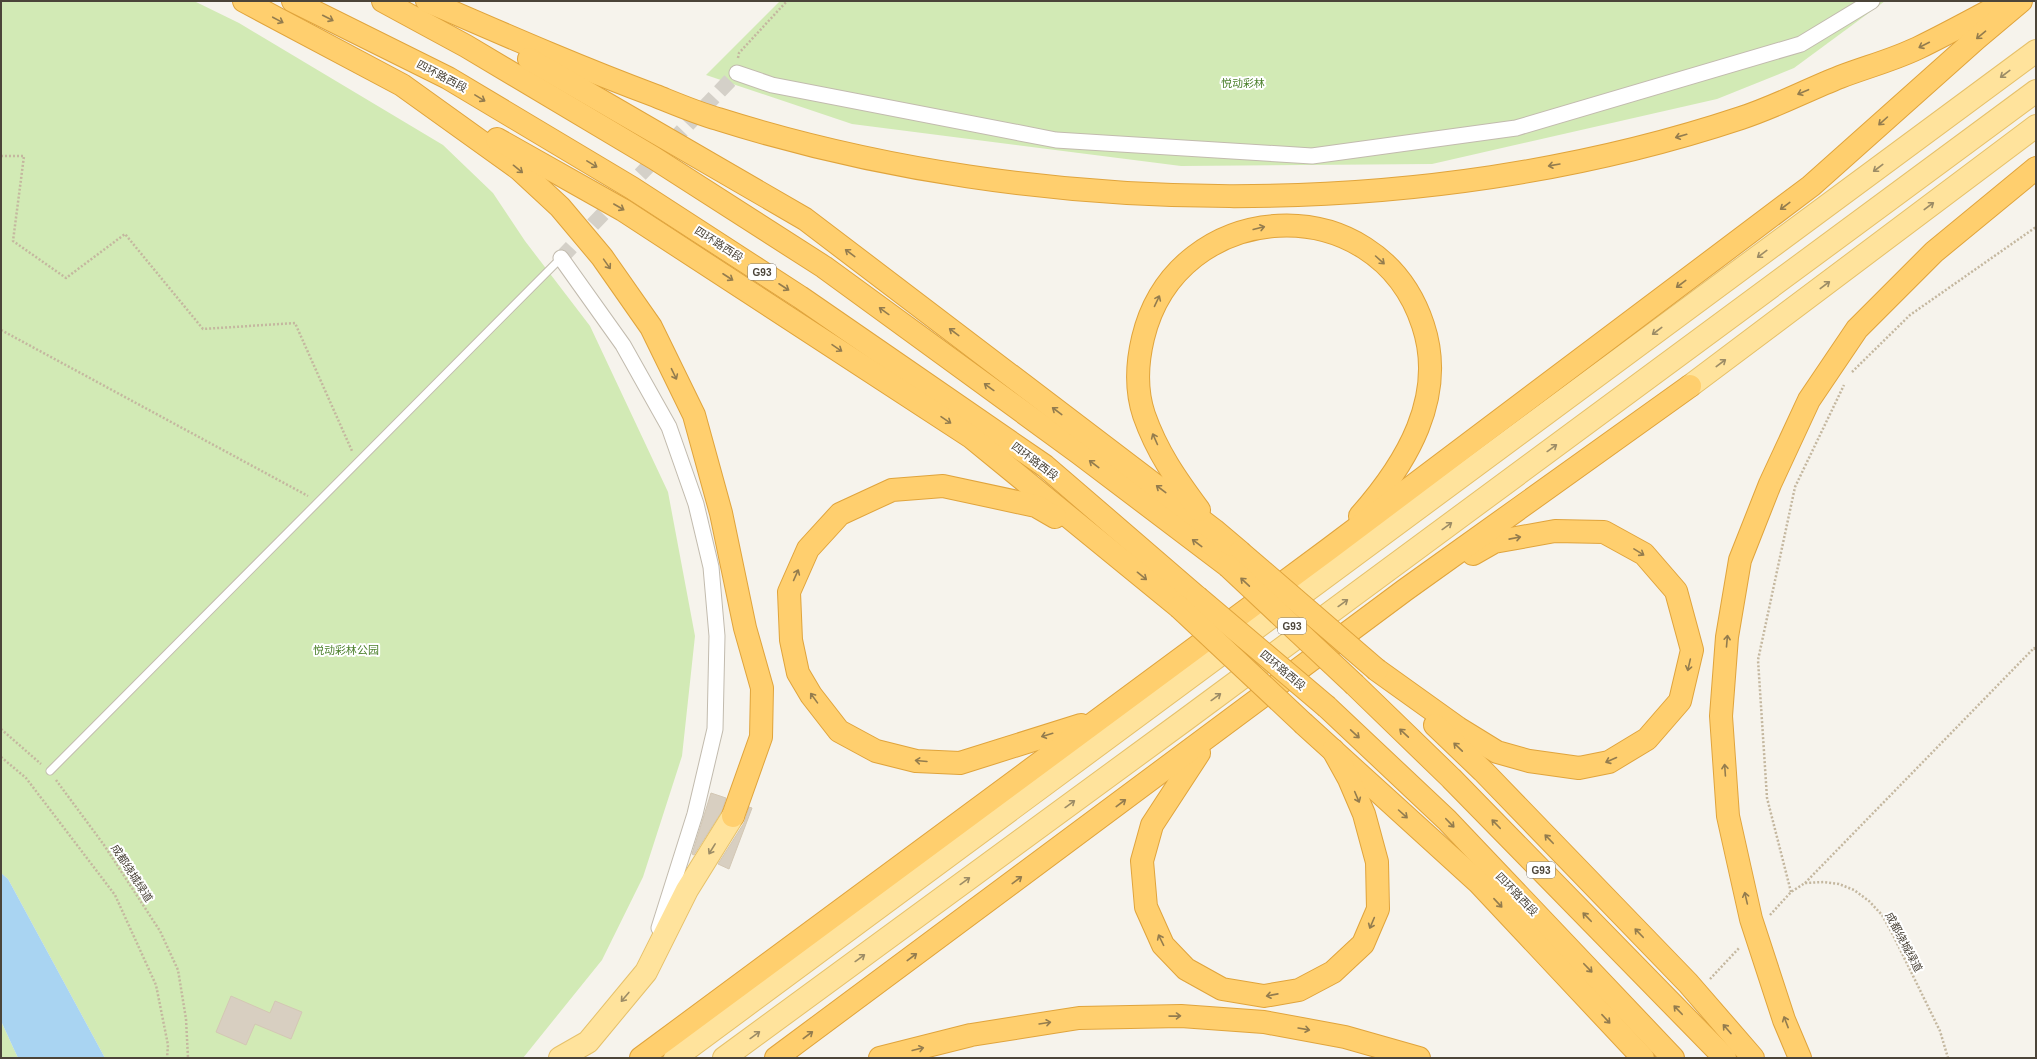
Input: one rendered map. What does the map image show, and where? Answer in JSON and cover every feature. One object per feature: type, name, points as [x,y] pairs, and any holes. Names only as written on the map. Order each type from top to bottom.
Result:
[{"type":"highway","points":[[244,1],[402,85],[623,210],[801,324],[970,437],[1112,552]]},
{"type":"highway","name":"四环路西段","points":[[293,1],[448,78],[632,188],[800,297],[1045,466],[1188,602],[1327,707],[1447,820],[1673,1058]]},
{"type":"highway","name":"G93","points":[[383,1],[466,46],[654,158],[824,267],[1079,453],[1234,559],[1360,692],[1451,778],[1725,1058]]},
{"type":"highway","points":[[426,1],[573,83],[805,219],[1214,530]]},
{"type":"highway","points":[[426,1],[605,77],[716,119],[813,146],[980,179],[1089,190],[1186,196],[1275,195],[1430,185],[1594,158],[1659,142],[1744,117],[1840,77],[1914,50],[2008,1]]},
{"type":"highway","points":[[641,1058],[1329,549],[1811,186],[1977,38],[2021,1]]},
{"type":"highway","points":[[402,85],[519,169],[560,207],[602,257],[651,327],[694,415],[721,513],[745,628],[762,688],[760,737],[733,816]]},
{"type":"highway","points":[[1800,1058],[1784,1020],[1750,919],[1728,816],[1721,716],[1727,637],[1740,560],[1770,484],[1809,400],[1857,329],[1934,252],[2036,168]]},
{"type":"highway","points":[[1329,549],[1370,505],[1392,475],[1412,443],[1425,412],[1431,378],[1427,337],[1416,304],[1397,275],[1374,254],[1340,234],[1298,225],[1266,226],[1231,234],[1199,253],[1177,272],[1160,295],[1146,324],[1139,354],[1138,387],[1144,415],[1167,467],[1234,559],[1377,670],[1458,728],[1497,752],[1529,761],[1579,768],[1609,762],[1647,739],[1680,701],[1692,650],[1676,591],[1644,554],[1604,532],[1555,530],[1494,542],[1405,590]]},
{"type":"highway","points":[[776,1058],[1405,590],[1690,386]]},
{"type":"highway","points":[[1097,720],[960,763],[916,761],[876,751],[839,731],[811,695],[798,673],[791,640],[789,592],[808,549],[840,514],[892,490],[943,486],[1036,506],[1112,552],[1188,602],[1304,724],[1478,882],[1643,1058]]},
{"type":"highway","points":[[1377,670],[1483,771],[1688,983],[1753,1058]]},
{"type":"highway","points":[[1212,735],[1182,777],[1152,825],[1142,861],[1146,907],[1163,945],[1186,969],[1222,989],[1264,996],[1299,990],[1333,972],[1363,944],[1378,909],[1377,862],[1364,814],[1349,779],[1333,750]]},
{"type":"highway","points":[[880,1058],[971,1036],[1079,1018],[1181,1016],[1264,1022],[1345,1037],[1419,1058]]},
{"type":"main road","points":[[675,1058],[2036,51]]},
{"type":"main road","points":[[724,1058],[1191,715],[2036,90]]},
{"type":"main road","points":[[1690,386],[2036,126]]},
{"type":"main road","points":[[560,1058],[588,1042],[646,972],[687,890],[733,816]]},
{"type":"street","points":[[737,73],[772,85],[1056,140],[1312,156],[1516,128],[1801,44],[1872,1]]},
{"type":"street","points":[[561,258],[623,345],[669,427],[696,504],[711,567],[717,636],[715,729],[695,814],[646,972]]},
{"type":"lane","points":[[50,771],[561,258]]},
{"type":"path","points":[[737,73],[739,53],[788,1]]},
{"type":"path","points":[[1,156],[24,156],[13,241],[66,278],[125,234],[203,329],[295,323],[357,463]]},
{"type":"path","points":[[1791,892],[1767,798],[1758,660],[1795,487],[1847,378],[1910,315],[2036,227]]},
{"type":"path","points":[[1,330],[318,502]]},
{"type":"path","points":[[1769,917],[1791,892],[1805,883],[2035,648]]},
{"type":"path","name":"成都绕城绿道","points":[[1,729],[50,771],[104,845],[160,931],[178,970],[186,1018],[188,1058]]},
{"type":"path","points":[[1,757],[26,778],[115,895],[156,985],[168,1046],[167,1058]]},
{"type":"path","name":"成都绕城绿道","points":[[1805,883],[1824,882],[1839,884],[1854,890],[1882,915],[1940,1031],[1948,1058]]},
{"type":"path","points":[[1705,984],[1740,947]]},
{"type":"green space","name":"悦动彩林公园","points":[[1,1],[194,1],[239,23],[443,145],[493,193],[525,241],[590,326],[668,492],[695,636],[682,756],[643,877],[602,960],[523,1058],[105,1058],[8,879],[1,873]]},
{"type":"green space","name":"悦动彩林","points":[[780,1],[1885,1],[1794,68],[1717,99],[1432,164],[1181,166],[852,124],[706,75]]},
{"type":"green space","points":[[1,1021],[18,1058],[1,1058]]},
{"type":"water","points":[[1,873],[8,879],[105,1058],[18,1058],[1,1021]]},
{"type":"building","points":[[711,793],[726,798],[722,811],[694,855],[692,854]]},
{"type":"building","points":[[749,807],[752,808],[729,869],[718,864],[744,823]]},
{"type":"building","points":[[231,996],[270,1013],[275,1001],[302,1012],[291,1039],[255,1024],[246,1045],[216,1032]]},
{"type":"tunnel","points":[[561,258],[737,73]]}]
